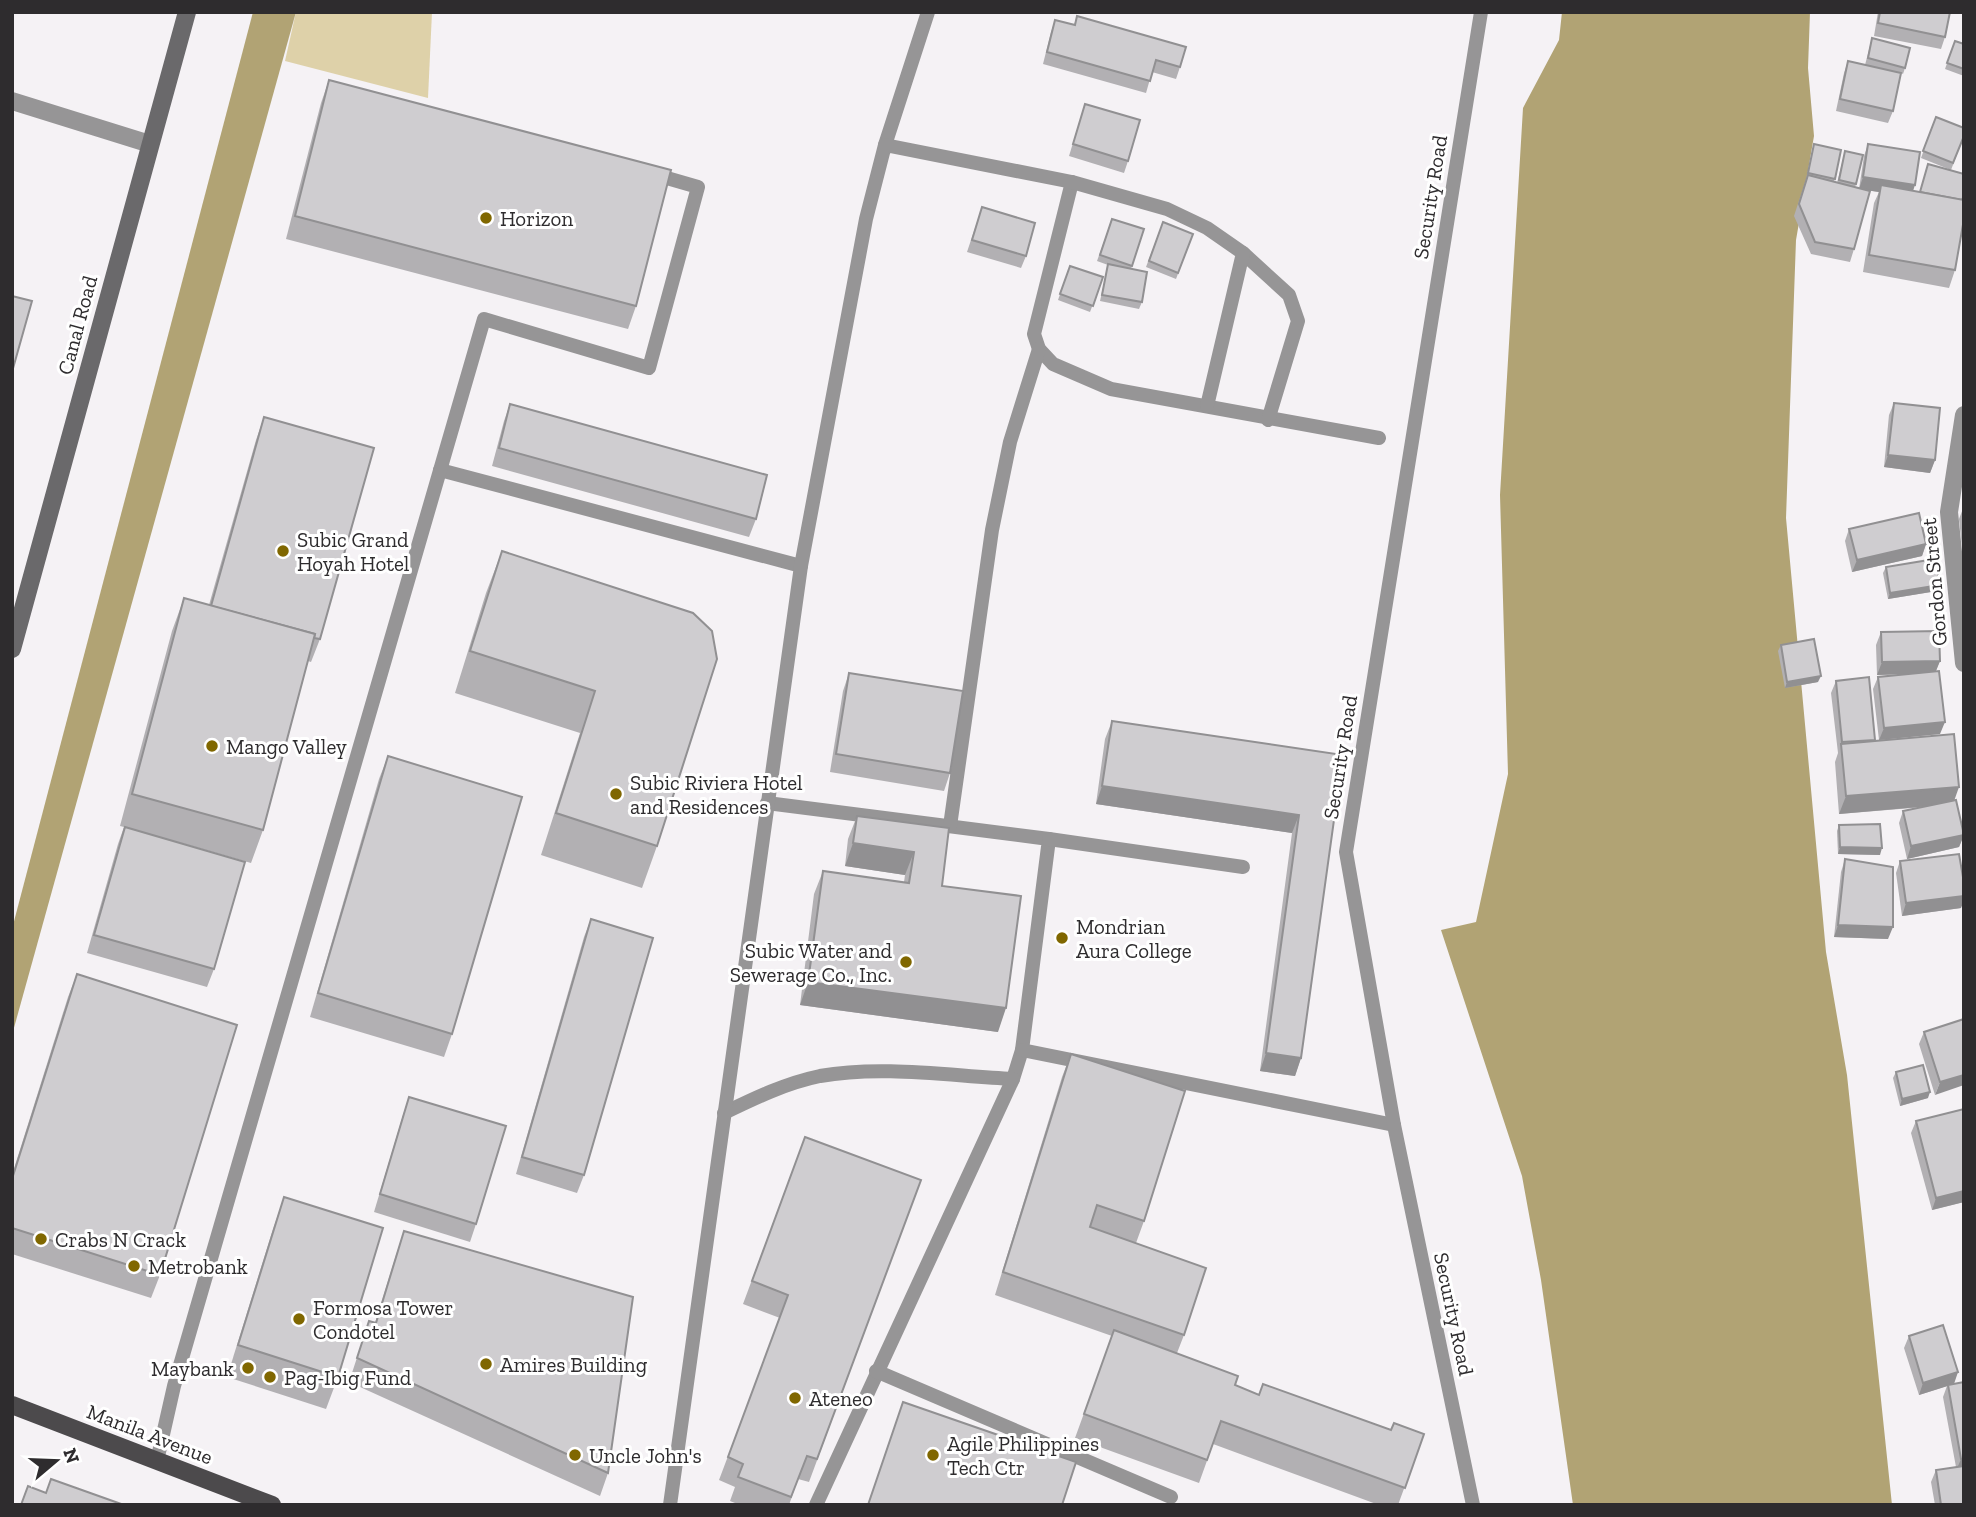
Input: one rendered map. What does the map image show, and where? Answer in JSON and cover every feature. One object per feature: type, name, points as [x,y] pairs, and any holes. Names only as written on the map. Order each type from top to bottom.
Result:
[{"type":"main road","name":"Canal Road","points":[[12,649],[187,12]]},
{"type":"main road","name":"Manila Avenue","points":[[12,1405],[272,1505]]},
{"type":"street","points":[[12,100],[150,144]]},
{"type":"street","name":"Gordon Street","points":[[1964,415],[1949,512],[1964,663]]},
{"type":"lane","points":[[670,1505],[801,566],[866,219],[885,145],[928,12]]},
{"type":"lane","name":"Security Road","points":[[1473,1505],[1394,1125],[1346,852],[1481,12]]},
{"type":"lane","points":[[885,145],[1072,182],[1167,209],[1207,228],[1243,253],[1289,295],[1298,321],[1268,420]]},
{"type":"lane","points":[[157,1461],[178,1372],[484,319],[649,369],[698,187],[632,168]]},
{"type":"lane","points":[[1072,182],[1034,334],[1039,349],[1053,364],[1111,389],[1268,420],[1379,438]]},
{"type":"lane","points":[[1207,406],[1243,253]]},
{"type":"lane","points":[[950,826],[992,530],[1010,442],[1039,349]]},
{"type":"lane","points":[[440,470],[801,566]]},
{"type":"lane","points":[[767,803],[1243,867]]},
{"type":"lane","points":[[816,1505],[1013,1079],[1022,1050],[1049,839]]},
{"type":"lane","points":[[1022,1050],[1394,1125]]},
{"type":"lane","points":[[724,1113],[768,1092],[820,1076],[890,1072],[1013,1079]]},
{"type":"lane","points":[[876,1371],[1171,1497]]},
{"type":"shaded area","points":[[253,12],[296,12],[12,1035],[12,929]]},
{"type":"shaded area","points":[[296,12],[432,12],[428,98],[285,61]]},
{"type":"shaded area","points":[[1562,12],[1810,12],[1808,68],[1814,136],[1796,240],[1786,518],[1826,952],[1847,1075],[1892,1505],[1573,1505],[1541,1280],[1522,1176],[1441,930],[1476,922],[1508,774],[1500,495],[1523,108],[1559,40]]},
{"type":"building","points":[[1880,12],[1950,12],[1945,37],[1878,23]]},
{"type":"building","points":[[1077,16],[1186,47],[1180,67],[1156,60],[1150,81],[1047,52],[1055,20],[1075,25]]},
{"type":"building","points":[[1872,38],[1910,48],[1905,68],[1868,58]]},
{"type":"building","points":[[1955,41],[1964,44],[1964,69],[1947,63]]},
{"type":"building","points":[[1848,61],[1901,73],[1893,111],[1840,99]]},
{"type":"building","points":[[329,80],[671,170],[636,306],[295,216]]},
{"type":"building","points":[[1085,104],[1140,120],[1128,161],[1073,144]]},
{"type":"building","points":[[1936,117],[1964,128],[1964,136],[1953,163],[1923,151]]},
{"type":"building","points":[[1814,144],[1841,150],[1835,179],[1808,173]]},
{"type":"building","points":[[1868,144],[1920,152],[1915,185],[1863,177]]},
{"type":"building","points":[[1845,151],[1863,155],[1856,184],[1839,180]]},
{"type":"building","points":[[1928,164],[1964,174],[1962,200],[1920,192]]},
{"type":"building","points":[[1808,175],[1870,191],[1854,249],[1815,242],[1799,204]]},
{"type":"building","points":[[1881,185],[1964,200],[1964,219],[1955,270],[1869,255]]},
{"type":"building","points":[[982,207],[1035,223],[1026,256],[972,240]]},
{"type":"building","points":[[1112,219],[1144,229],[1132,266],[1100,255]]},
{"type":"building","points":[[1163,222],[1193,234],[1178,273],[1149,261]]},
{"type":"building","points":[[1108,264],[1147,272],[1142,302],[1102,295]]},
{"type":"building","points":[[1070,266],[1103,277],[1093,306],[1060,294]]},
{"type":"building","points":[[12,296],[32,301],[12,372]]},
{"type":"building","points":[[1894,403],[1940,408],[1935,460],[1888,455]]},
{"type":"building","points":[[510,404],[767,475],[756,519],[499,448]]},
{"type":"building","name":"Subic Grand Hoyah Hotel","points":[[264,417],[374,448],[320,639],[314,638],[315,634],[211,606]]},
{"type":"building","points":[[1919,513],[1926,544],[1857,560],[1849,529]]},
{"type":"building","name":"Subic Riviera Hotel and Residences","points":[[502,551],[693,613],[712,631],[717,659],[657,846],[556,813],[595,691],[470,651]]},
{"type":"building","points":[[1935,559],[1940,585],[1890,593],[1886,567]]},
{"type":"building","name":"Mango Valley","points":[[184,598],[315,634],[263,830],[132,794]]},
{"type":"building","points":[[1939,631],[1940,661],[1882,662],[1881,632]]},
{"type":"building","points":[[1814,639],[1821,676],[1787,682],[1781,645]]},
{"type":"building","points":[[1939,671],[1945,722],[1884,728],[1878,677]]},
{"type":"building","points":[[849,673],[963,691],[950,773],[836,754]]},
{"type":"building","points":[[1869,677],[1875,740],[1842,742],[1836,681]]},
{"type":"building","points":[[1112,721],[1343,755],[1301,1058],[1266,1053],[1299,815],[1102,786]]},
{"type":"building","points":[[1954,734],[1959,787],[1846,796],[1841,744]]},
{"type":"building","points":[[388,756],[522,797],[452,1034],[318,993]]},
{"type":"building","points":[[1956,800],[1964,835],[1911,846],[1903,811]]},
{"type":"building","name":"Subic Water and Sewerage Co., Inc.","points":[[857,816],[949,828],[942,886],[1021,896],[1006,1008],[808,982],[823,871],[909,883],[914,852],[853,843]]},
{"type":"building","points":[[1880,824],[1882,848],[1840,847],[1839,825]]},
{"type":"building","points":[[125,827],[245,862],[214,969],[94,935]]},
{"type":"building","points":[[1959,854],[1964,896],[1906,903],[1900,861]]},
{"type":"building","points":[[1845,859],[1893,867],[1893,927],[1838,925]]},
{"type":"building","points":[[591,919],[653,938],[584,1175],[522,1157]]},
{"type":"building","points":[[77,974],[237,1025],[160,1275],[12,1228],[12,1179]]},
{"type":"building","points":[[1964,1019],[1964,1075],[1940,1082],[1924,1032]]},
{"type":"building","points":[[1071,1054],[1185,1091],[1144,1221],[1097,1205],[1090,1227],[1206,1268],[1184,1335],[1003,1272]]},
{"type":"building","points":[[1923,1065],[1930,1092],[1902,1099],[1896,1072]]},
{"type":"building","points":[[409,1097],[506,1126],[476,1224],[380,1194]]},
{"type":"building","points":[[1964,1109],[1964,1191],[1936,1198],[1916,1121]]},
{"type":"building","name":"Ateneo","points":[[805,1137],[921,1180],[817,1459],[807,1456],[791,1497],[738,1477],[743,1464],[728,1457],[788,1295],[752,1281]]},
{"type":"building","name":"Formosa Tower Condotel","points":[[284,1197],[383,1228],[338,1377],[238,1345]]},
{"type":"building","name":"Amires Building","points":[[404,1231],[633,1297],[608,1473],[357,1358],[369,1321],[376,1323]]},
{"type":"building","points":[[1943,1325],[1958,1372],[1923,1383],[1909,1336]]},
{"type":"building","points":[[1114,1330],[1238,1376],[1235,1385],[1259,1395],[1263,1384],[1391,1430],[1394,1423],[1424,1434],[1405,1488],[1221,1421],[1207,1460],[1084,1414]]},
{"type":"building","points":[[1964,1382],[1964,1459],[1961,1459],[1948,1385]]},
{"type":"building","name":"Agile Philippines Tech Ctr","points":[[903,1402],[1076,1462],[1062,1505],[868,1505]]},
{"type":"building","points":[[1964,1466],[1964,1505],[1941,1505],[1936,1470]]},
{"type":"building","points":[[51,1479],[124,1505],[21,1505],[28,1486],[46,1493]]},
{"type":"place","name":"Horizon","points":[[486,218]]},
{"type":"place","name":"Subic Grand Hoyah Hotel","points":[[283,551]]},
{"type":"place","name":"Mango Valley","points":[[212,746]]},
{"type":"place","name":"Subic Riviera Hotel and Residences","points":[[616,794]]},
{"type":"place","name":"Mondrian Aura College","points":[[1062,938]]},
{"type":"place","name":"Subic Water and Sewerage Co., Inc.","points":[[906,962]]},
{"type":"place","name":"Crabs N Crack","points":[[41,1239]]},
{"type":"place","name":"Metrobank","points":[[134,1266]]},
{"type":"place","name":"Formosa Tower Condotel","points":[[299,1319]]},
{"type":"place","name":"Amires Building","points":[[486,1364]]},
{"type":"place","name":"Maybank","points":[[248,1368]]},
{"type":"place","name":"Pag-Ibig Fund","points":[[270,1377]]},
{"type":"place","name":"Ateneo","points":[[795,1398]]},
{"type":"place","name":"Uncle John's","points":[[575,1455]]},
{"type":"place","name":"Agile Philippines Tech Ctr","points":[[933,1455]]}]
